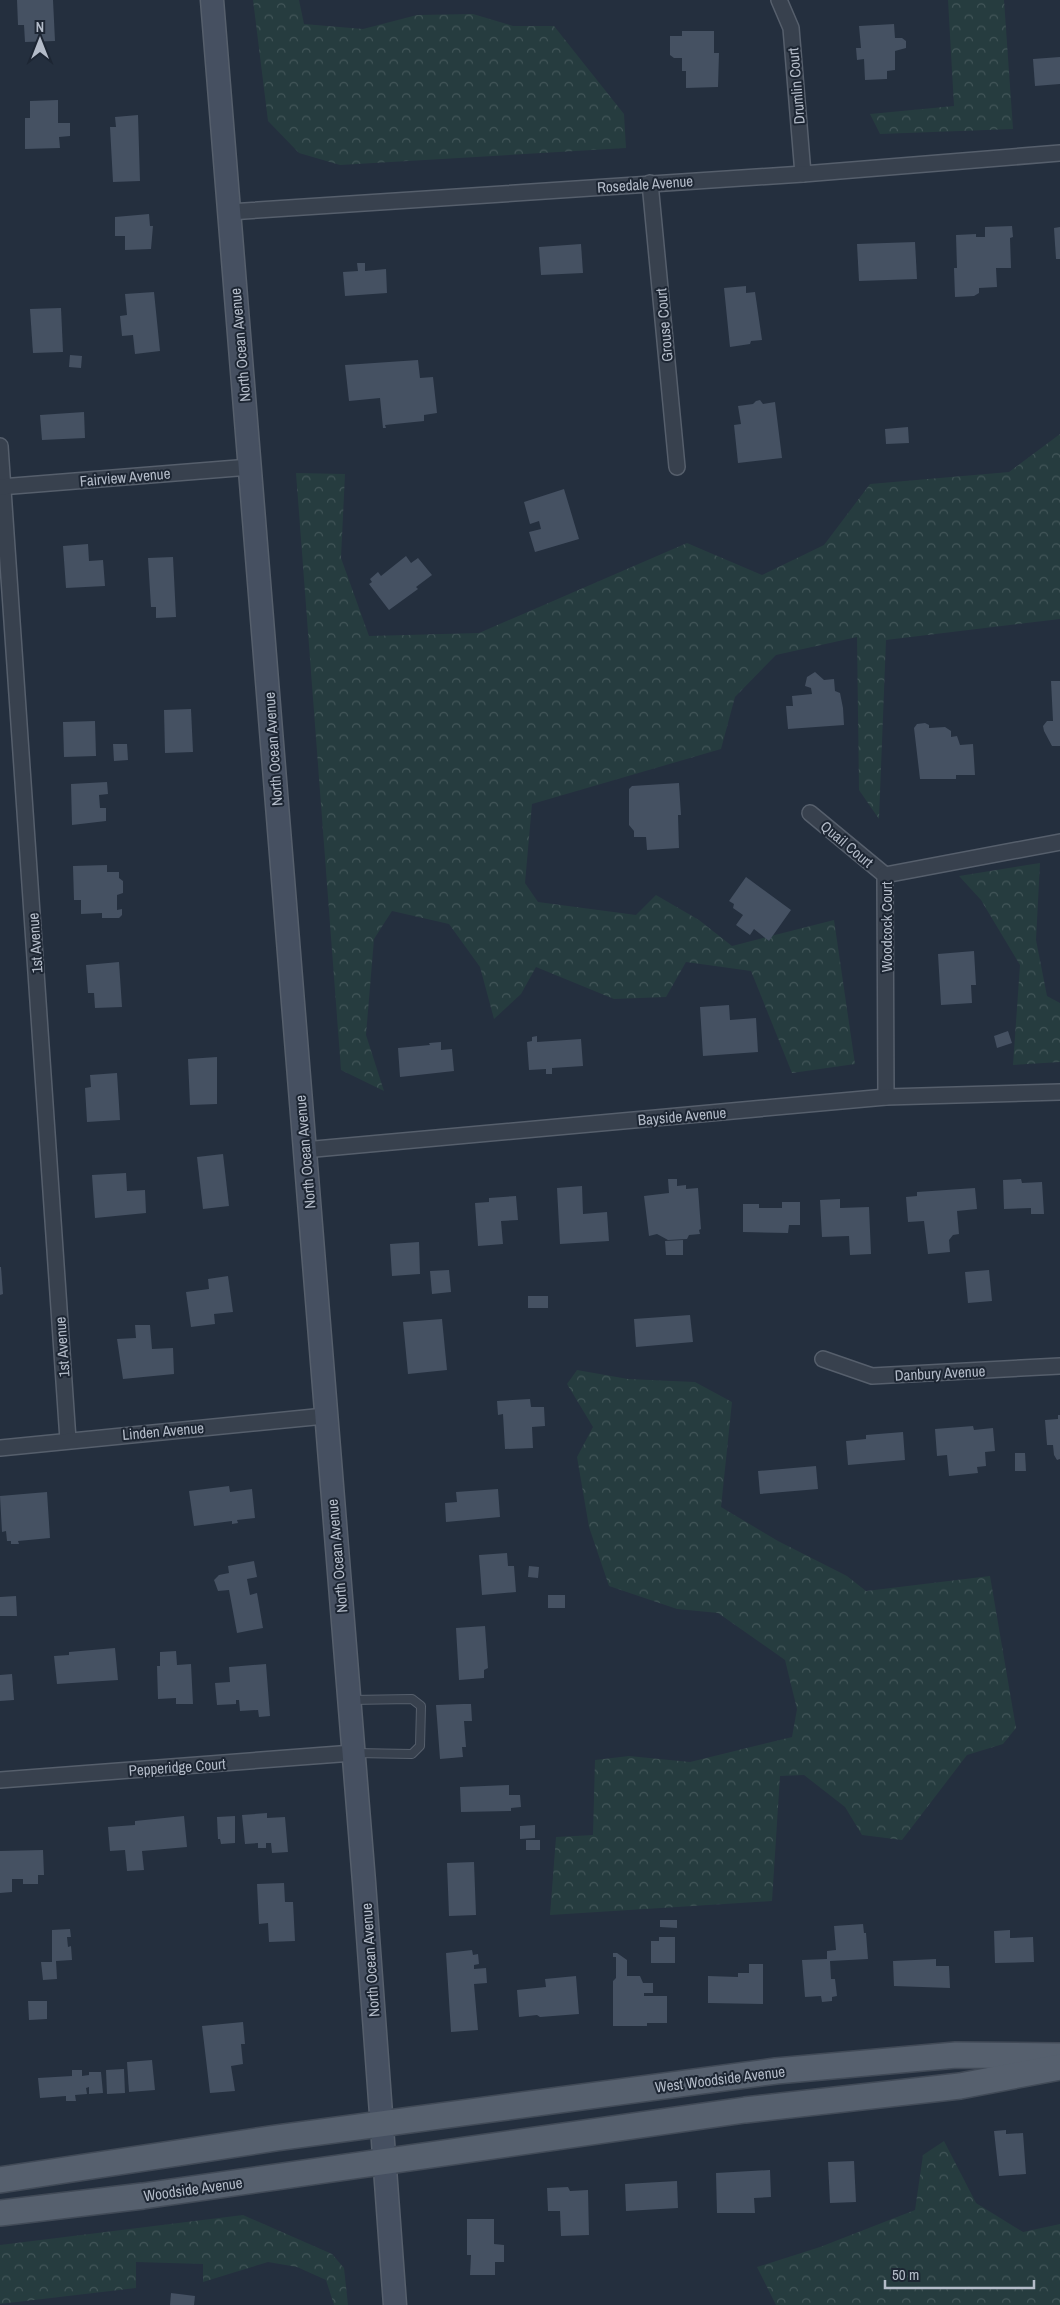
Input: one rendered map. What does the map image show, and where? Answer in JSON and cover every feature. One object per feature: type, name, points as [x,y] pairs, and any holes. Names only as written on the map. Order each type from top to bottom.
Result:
[{"type":"main road","name":"North Ocean Avenue","points":[[212,0],[349,1700],[395,2305]]},
{"type":"main road","name":"West Woodside Avenue","points":[[382,2123],[786,2070],[956,2055],[1060,2056]]},
{"type":"main road","points":[[385,2162],[745,2110],[960,2086],[1060,2067]]},
{"type":"main road","points":[[0,2180],[382,2123]]},
{"type":"main road","name":"Woodside Avenue","points":[[0,2214],[385,2162]]},
{"type":"street","name":"Drumlin Court","points":[[779,0],[791,28],[803,174]]},
{"type":"street","name":"Rosedale Avenue","points":[[229,212],[803,174],[1060,153]]},
{"type":"street","name":"Grouse Court","points":[[650,183],[677,467]]},
{"type":"street","name":"1st Avenue","points":[[0,446],[68,1440]]},
{"type":"street","name":"Fairview Avenue","points":[[2,487],[250,467]]},
{"type":"street","name":"Quail Court","points":[[810,813],[885,875]]},
{"type":"street","name":"Woodcock Court","points":[[886,1097],[885,875],[1060,842]]},
{"type":"street","name":"Bayside Avenue","points":[[304,1150],[886,1097],[1060,1092]]},
{"type":"street","name":"Danbury Avenue","points":[[823,1359],[872,1376],[1060,1366]]},
{"type":"street","name":"Linden Avenue","points":[[0,1448],[325,1416]]},
{"type":"street","name":"Pepperidge Court","points":[[0,1780],[353,1753]]},
{"type":"lane","points":[[349,1700],[412,1700],[421,1706],[420,1746],[412,1754],[353,1753]]},
{"type":"green space","points":[[253,0],[299,0],[304,24],[363,29],[417,15],[473,14],[513,26],[554,26],[624,114],[626,148],[340,165],[299,153],[268,121]]},
{"type":"green space","points":[[948,0],[1004,0],[1013,129],[880,134],[870,114],[954,106]]},
{"type":"green space","points":[[1060,434],[1060,619],[886,640],[879,819],[859,790],[857,637],[776,655],[735,697],[721,749],[532,804],[525,883],[538,902],[636,915],[656,895],[699,920],[732,946],[834,920],[855,1064],[792,1073],[751,971],[686,962],[666,997],[614,999],[536,967],[521,994],[494,1019],[480,967],[449,924],[392,911],[374,939],[366,1035],[384,1091],[341,1070],[296,473],[345,474],[341,558],[369,636],[479,633],[687,543],[762,575],[824,545],[870,484],[1009,472]]},
{"type":"green space","points":[[1040,863],[1036,940],[1047,996],[1060,1003],[1060,1062],[1013,1065],[1020,965],[981,900],[959,876]]},
{"type":"green space","points":[[577,1370],[628,1379],[695,1382],[732,1402],[721,1507],[778,1541],[847,1576],[866,1591],[990,1576],[1016,1728],[1003,1744],[967,1755],[902,1840],[862,1835],[845,1807],[804,1775],[780,1776],[772,1901],[550,1915],[556,1837],[593,1835],[595,1760],[629,1756],[690,1762],[792,1737],[797,1709],[785,1660],[718,1613],[677,1609],[609,1586],[589,1527],[577,1457],[593,1427],[567,1384]]},
{"type":"green space","points":[[944,2141],[976,2203],[1023,2232],[1060,2224],[1060,2305],[776,2305],[757,2267],[820,2247],[915,2210],[923,2155]]},
{"type":"green space","points":[[243,2215],[332,2254],[344,2268],[348,2305],[334,2305],[326,2280],[297,2267],[268,2262],[203,2282],[203,2264],[136,2262],[136,2288],[0,2304],[0,2245]]},
{"type":"building","points":[[17,0],[53,0],[55,41],[25,42],[24,25],[18,25]]},
{"type":"building","points":[[894,24],[895,38],[902,38],[906,41],[906,48],[895,51],[895,70],[887,71],[887,79],[865,80],[864,59],[857,60],[856,48],[861,48],[859,26]]},
{"type":"building","points":[[682,31],[714,31],[714,53],[719,53],[718,87],[686,88],[686,71],[682,71],[682,58],[674,58],[670,55],[670,36],[682,36]]},
{"type":"building","points":[[1060,57],[1060,84],[1035,86],[1033,59]]},
{"type":"building","points":[[58,100],[58,123],[70,123],[70,136],[59,137],[60,148],[25,149],[25,118],[30,118],[30,101]]},
{"type":"building","points":[[138,115],[140,181],[113,182],[110,127],[116,127],[115,117]]},
{"type":"building","points":[[149,214],[150,226],[153,226],[151,249],[125,250],[125,236],[115,236],[115,217]]},
{"type":"building","points":[[1012,226],[1013,237],[1010,238],[1011,268],[996,268],[997,287],[979,288],[979,293],[974,296],[955,297],[954,268],[957,268],[956,235],[976,234],[976,237],[985,237],[985,227]]},
{"type":"building","points":[[1060,227],[1060,259],[1056,259],[1054,228]]},
{"type":"building","points":[[915,242],[917,279],[859,281],[857,244]]},
{"type":"building","points":[[581,244],[583,273],[541,275],[539,247]]},
{"type":"building","points":[[357,263],[365,263],[365,271],[386,269],[387,293],[345,296],[343,272],[358,271]]},
{"type":"building","points":[[746,286],[746,293],[755,292],[762,340],[730,347],[724,288]]},
{"type":"building","points":[[154,292],[160,351],[135,354],[133,335],[122,336],[120,316],[127,315],[125,294]]},
{"type":"building","points":[[61,308],[63,352],[33,353],[30,309]]},
{"type":"building","points":[[70,355],[82,356],[81,368],[69,367]]},
{"type":"building","points":[[418,360],[420,378],[433,377],[437,413],[424,415],[424,421],[385,425],[386,428],[383,428],[380,398],[349,401],[345,365]]},
{"type":"building","points":[[760,400],[763,404],[775,402],[782,458],[738,463],[734,425],[741,424],[738,406],[753,404]]},
{"type":"building","points":[[84,412],[85,438],[42,440],[40,415]]},
{"type":"building","points":[[908,427],[909,443],[886,444],[885,429]]},
{"type":"building","points":[[564,489],[579,539],[535,552],[529,532],[541,529],[539,521],[530,524],[524,502]]},
{"type":"building","points":[[88,544],[89,561],[103,560],[105,586],[66,588],[63,546]]},
{"type":"building","points":[[406,556],[411,563],[418,558],[432,575],[416,587],[418,589],[389,610],[369,584],[372,582],[370,579],[378,572],[381,576]]},
{"type":"building","points":[[173,557],[176,617],[156,618],[156,607],[151,607],[148,558]]},
{"type":"building","points":[[815,672],[824,680],[834,679],[835,691],[840,693],[844,725],[788,729],[786,706],[793,706],[792,696],[812,694],[811,688],[805,686],[807,677]]},
{"type":"building","points":[[1051,681],[1060,681],[1060,746],[1052,746],[1043,726],[1047,721],[1053,721]]},
{"type":"building","points":[[191,709],[193,752],[165,753],[164,710]]},
{"type":"building","points":[[95,721],[96,756],[64,757],[63,722]]},
{"type":"building","points":[[925,723],[929,725],[929,728],[945,727],[951,731],[951,737],[957,736],[960,745],[973,744],[975,775],[956,775],[956,779],[920,779],[914,728],[917,724]]},
{"type":"building","points":[[113,744],[127,744],[128,760],[114,761]]},
{"type":"building","points":[[107,782],[108,794],[99,795],[100,808],[106,808],[106,821],[72,825],[71,784]]},
{"type":"building","points":[[679,783],[681,815],[678,815],[679,848],[647,850],[646,837],[634,837],[634,831],[629,825],[629,789],[632,786]]},
{"type":"building","points":[[107,865],[107,872],[119,872],[119,878],[123,881],[123,893],[117,895],[117,910],[122,909],[122,915],[119,918],[102,918],[102,913],[81,914],[81,900],[74,900],[73,866]]},
{"type":"building","points":[[746,877],[791,910],[769,941],[754,929],[750,935],[736,925],[743,915],[733,908],[734,904],[729,901]]},
{"type":"building","points":[[974,951],[976,985],[971,985],[972,1003],[941,1005],[938,954]]},
{"type":"building","points":[[119,962],[122,1007],[95,1008],[94,993],[88,993],[86,965]]},
{"type":"building","points":[[729,1005],[730,1020],[756,1018],[758,1052],[703,1056],[700,1007]]},
{"type":"building","points":[[1008,1031],[1012,1043],[997,1048],[994,1036]]},
{"type":"building","points":[[537,1036],[537,1042],[581,1039],[583,1066],[552,1068],[552,1074],[546,1074],[546,1069],[529,1070],[527,1042],[532,1041],[532,1037]]},
{"type":"building","points":[[441,1042],[441,1050],[452,1049],[454,1071],[400,1077],[398,1048]]},
{"type":"building","points":[[217,1057],[217,1104],[190,1105],[188,1059]]},
{"type":"building","points":[[117,1073],[120,1120],[87,1122],[85,1088],[91,1087],[90,1075]]},
{"type":"building","points":[[223,1154],[229,1206],[203,1209],[197,1157]]},
{"type":"building","points":[[126,1173],[127,1191],[145,1190],[146,1213],[95,1218],[92,1175]]},
{"type":"building","points":[[668,1179],[677,1179],[677,1186],[686,1185],[686,1189],[698,1188],[700,1234],[689,1235],[687,1239],[668,1240],[657,1234],[649,1236],[644,1196],[669,1193]]},
{"type":"building","points":[[1021,1179],[1022,1183],[1042,1182],[1044,1214],[1031,1214],[1031,1208],[1004,1209],[1003,1180]]},
{"type":"building","points":[[582,1186],[583,1214],[607,1212],[609,1241],[560,1244],[557,1188]]},
{"type":"building","points":[[975,1188],[977,1209],[957,1211],[959,1234],[953,1235],[949,1240],[950,1252],[928,1254],[924,1221],[908,1222],[906,1197],[917,1196],[917,1192]]},
{"type":"building","points":[[516,1196],[518,1220],[501,1221],[503,1244],[478,1246],[475,1203],[489,1202],[489,1198]]},
{"type":"building","points":[[840,1199],[840,1208],[869,1207],[871,1254],[850,1255],[849,1236],[822,1237],[820,1200]]},
{"type":"building","points":[[782,1202],[800,1202],[800,1225],[789,1225],[788,1233],[743,1232],[743,1204],[759,1204],[759,1208],[782,1208]]},
{"type":"building","points":[[683,1240],[683,1255],[666,1255],[665,1241]]},
{"type":"building","points":[[419,1242],[420,1274],[392,1276],[390,1244]]},
{"type":"building","points":[[0,1267],[3,1294],[0,1295]]},
{"type":"building","points":[[449,1270],[451,1292],[432,1294],[430,1271]]},
{"type":"building","points":[[989,1270],[992,1301],[968,1303],[965,1272]]},
{"type":"building","points":[[228,1276],[233,1312],[214,1314],[215,1324],[191,1327],[186,1292],[209,1289],[208,1279]]},
{"type":"building","points":[[528,1296],[548,1296],[548,1308],[528,1308]]},
{"type":"building","points":[[690,1315],[693,1342],[636,1347],[634,1319]]},
{"type":"building","points":[[442,1319],[447,1370],[408,1374],[403,1322]]},
{"type":"building","points":[[135,1325],[150,1325],[152,1349],[173,1348],[174,1374],[123,1379],[117,1339],[136,1338]]},
{"type":"building","points":[[530,1399],[531,1407],[544,1407],[545,1426],[532,1427],[533,1448],[505,1449],[503,1414],[498,1415],[497,1401]]},
{"type":"building","points":[[1058,1415],[1060,1415],[1060,1459],[1057,1460],[1054,1455],[1053,1445],[1047,1445],[1045,1420],[1058,1419]]},
{"type":"building","points":[[973,1426],[974,1430],[993,1428],[995,1451],[985,1452],[986,1466],[977,1467],[978,1473],[949,1476],[947,1455],[937,1456],[935,1429]]},
{"type":"building","points":[[903,1432],[905,1460],[848,1465],[846,1441],[866,1439],[866,1435]]},
{"type":"building","points":[[1015,1453],[1025,1453],[1026,1471],[1015,1471]]},
{"type":"building","points":[[816,1466],[818,1489],[760,1494],[758,1471]]},
{"type":"building","points":[[229,1486],[230,1492],[252,1489],[255,1518],[237,1520],[238,1523],[232,1524],[232,1521],[194,1526],[189,1491]]},
{"type":"building","points":[[498,1489],[500,1517],[446,1522],[445,1503],[457,1502],[456,1492]]},
{"type":"building","points":[[47,1492],[50,1538],[18,1541],[19,1544],[11,1544],[11,1541],[7,1541],[6,1531],[2,1532],[0,1496]]},
{"type":"building","points":[[507,1553],[508,1566],[514,1566],[516,1592],[482,1595],[479,1555]]},
{"type":"building","points":[[254,1561],[257,1577],[247,1579],[250,1595],[257,1593],[263,1628],[237,1633],[229,1590],[218,1591],[214,1580],[219,1575],[229,1573],[228,1566]]},
{"type":"building","points":[[529,1566],[539,1567],[538,1578],[528,1577]]},
{"type":"building","points":[[548,1595],[565,1595],[565,1608],[548,1608]]},
{"type":"building","points":[[16,1596],[17,1616],[0,1616],[0,1597]]},
{"type":"building","points":[[485,1626],[488,1668],[484,1670],[484,1678],[459,1680],[456,1628]]},
{"type":"building","points":[[115,1648],[118,1680],[57,1684],[54,1656],[69,1655],[69,1652]]},
{"type":"building","points":[[176,1651],[177,1665],[191,1664],[193,1704],[176,1704],[176,1698],[158,1699],[157,1666],[160,1666],[160,1652]]},
{"type":"building","points":[[266,1664],[270,1716],[259,1717],[258,1710],[240,1711],[239,1700],[236,1700],[236,1704],[217,1705],[215,1683],[230,1682],[229,1667]]},
{"type":"building","points":[[12,1674],[14,1700],[0,1701],[0,1675]]},
{"type":"building","points":[[471,1704],[472,1721],[464,1721],[466,1747],[462,1747],[463,1757],[440,1759],[436,1705]]},
{"type":"building","points":[[509,1785],[509,1795],[520,1795],[521,1807],[511,1808],[511,1811],[461,1812],[460,1787]]},
{"type":"building","points":[[267,1813],[267,1818],[285,1817],[288,1852],[272,1853],[271,1843],[266,1843],[266,1848],[258,1848],[258,1843],[245,1844],[242,1815]]},
{"type":"building","points":[[184,1816],[187,1847],[142,1851],[144,1870],[127,1871],[125,1850],[110,1851],[108,1827],[135,1825],[135,1821]]},
{"type":"building","points":[[235,1816],[235,1843],[221,1844],[220,1839],[218,1839],[217,1817]]},
{"type":"building","points":[[535,1825],[535,1838],[520,1839],[520,1826]]},
{"type":"building","points":[[526,1840],[540,1840],[540,1850],[526,1850]]},
{"type":"building","points":[[43,1850],[44,1875],[38,1875],[38,1884],[23,1884],[23,1879],[12,1879],[12,1892],[0,1893],[0,1851]]},
{"type":"building","points":[[474,1862],[476,1915],[449,1916],[447,1863]]},
{"type":"building","points":[[284,1883],[285,1902],[293,1902],[295,1941],[269,1942],[268,1923],[259,1924],[257,1884]]},
{"type":"building","points":[[660,1920],[677,1920],[677,1928],[660,1927]]},
{"type":"building","points":[[863,1924],[864,1933],[866,1933],[868,1959],[830,1961],[831,1979],[835,1979],[837,1996],[832,1997],[832,2001],[822,2002],[821,1996],[805,1997],[802,1960],[827,1959],[827,1951],[836,1950],[834,1926]]},
{"type":"building","points":[[70,1929],[71,1937],[67,1937],[68,1947],[71,1946],[72,1960],[56,1961],[57,1979],[43,1980],[41,1962],[52,1962],[52,1930]]},
{"type":"building","points":[[1010,1930],[1010,1938],[1033,1937],[1034,1962],[995,1963],[994,1931]]},
{"type":"building","points":[[659,1937],[675,1937],[675,1963],[651,1963],[651,1941],[659,1941]]},
{"type":"building","points":[[472,1950],[473,1955],[478,1954],[479,1964],[474,1965],[474,1969],[486,1968],[487,1983],[474,1984],[478,2030],[451,2032],[446,1953]]},
{"type":"building","points":[[613,1953],[617,1953],[627,1960],[627,1976],[640,1976],[643,1983],[653,1983],[653,1993],[644,1993],[644,1996],[667,1996],[667,2023],[647,2023],[647,2026],[613,2026],[613,1981],[616,1978],[616,1957],[613,1957]]},
{"type":"building","points":[[936,1959],[936,1966],[949,1966],[950,1988],[894,1986],[893,1961]]},
{"type":"building","points":[[749,1964],[763,1964],[763,2004],[708,2003],[708,1976],[738,1977],[738,1973],[749,1973]]},
{"type":"building","points":[[576,1976],[579,2014],[519,2017],[517,1990],[546,1987],[545,1979]]},
{"type":"building","points":[[28,2001],[47,2001],[47,2019],[29,2020]]},
{"type":"building","points":[[243,2022],[245,2044],[241,2044],[243,2064],[231,2066],[235,2091],[210,2093],[202,2026]]},
{"type":"building","points":[[152,2060],[155,2090],[129,2092],[127,2062]]},
{"type":"building","points":[[124,2069],[125,2093],[107,2094],[106,2070]]},
{"type":"building","points":[[72,2070],[82,2070],[82,2076],[89,2075],[89,2072],[101,2072],[103,2093],[89,2094],[89,2087],[86,2088],[87,2094],[75,2095],[76,2101],[66,2101],[66,2096],[40,2098],[38,2078],[72,2076]]},
{"type":"building","points":[[1006,2130],[1006,2134],[1023,2133],[1026,2174],[999,2176],[994,2131]]},
{"type":"building","points":[[854,2161],[856,2202],[830,2203],[828,2162]]},
{"type":"building","points":[[770,2170],[771,2197],[754,2198],[755,2213],[717,2213],[716,2173]]},
{"type":"building","points":[[677,2181],[678,2208],[626,2211],[625,2184]]},
{"type":"building","points":[[568,2187],[570,2191],[588,2190],[589,2235],[561,2236],[560,2211],[548,2211],[547,2188]]},
{"type":"building","points":[[467,2219],[494,2219],[494,2244],[504,2245],[504,2262],[495,2262],[495,2275],[470,2275],[471,2255],[467,2255]]},
{"type":"building","points":[[171,2293],[195,2296],[194,2305],[170,2305]]}]
